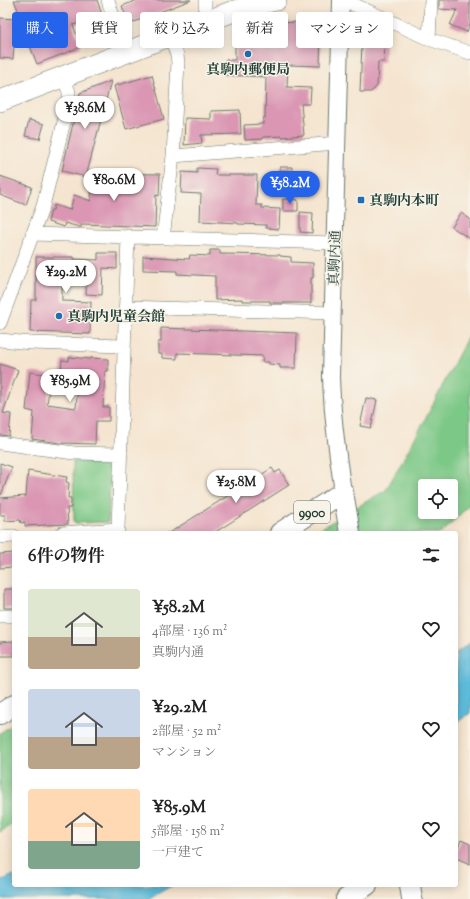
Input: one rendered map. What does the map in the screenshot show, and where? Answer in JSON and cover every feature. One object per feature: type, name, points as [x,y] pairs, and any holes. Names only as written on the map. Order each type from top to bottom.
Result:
[{"type":"highway","points":[[224,15],[245,7],[276,0]]},
{"type":"highway","points":[[0,101],[140,47]]},
{"type":"main road","name":"9900","points":[[283,531],[343,492],[350,531]]},
{"type":"main road","points":[[0,714],[12,706]]},
{"type":"main road","points":[[346,899],[364,887]]},
{"type":"main road","points":[[410,887],[412,899]]},
{"type":"street","points":[[108,0],[124,53]]},
{"type":"street","points":[[205,0],[205,12]]},
{"type":"street","name":"真駒内通","points":[[341,0],[331,376],[332,416],[343,492]]},
{"type":"street","points":[[344,0],[429,38],[470,53]]},
{"type":"street","points":[[429,38],[431,0]]},
{"type":"street","points":[[163,238],[174,156],[178,55],[175,48]]},
{"type":"street","points":[[0,323],[43,206],[69,102],[69,92],[63,77]]},
{"type":"street","points":[[174,156],[338,142]]},
{"type":"street","points":[[32,234],[335,243]]},
{"type":"street","points":[[90,531],[118,529],[123,346],[126,307],[128,236]]},
{"type":"street","points":[[126,307],[333,313]]},
{"type":"street","points":[[0,340],[31,344],[123,346]]},
{"type":"street","points":[[0,443],[74,453],[121,454]]},
{"type":"street","points":[[0,537],[12,536]]},
{"type":"street","points":[[0,616],[12,616]]},
{"type":"green space","points":[[470,332],[470,504],[458,516],[458,479],[418,479],[418,519],[456,519],[444,531],[316,531],[386,490],[425,420]]},
{"type":"green space","points":[[73,461],[108,462],[111,467],[108,522],[74,523]]},
{"type":"green space","points":[[12,725],[12,824],[0,832],[0,733]]},
{"type":"water","points":[[470,643],[470,713],[458,722],[458,652]]},
{"type":"water","points":[[12,876],[12,887],[169,887],[148,899],[0,899],[0,881]]},
{"type":"building","points":[[14,0],[97,0],[101,12],[76,12],[76,24],[73,25],[76,33],[76,48],[78,48],[37,64],[31,48],[68,48],[68,12],[19,12]]},
{"type":"building","points":[[138,0],[191,0],[160,12],[140,12],[140,20],[132,23],[132,12],[124,12],[122,6]]},
{"type":"building","points":[[439,0],[470,0],[470,24],[467,32],[450,25],[457,10],[439,9]]},
{"type":"building","points":[[0,18],[12,19],[13,59],[0,58]]},
{"type":"building","points":[[288,22],[296,22],[296,48],[320,48],[320,66],[288,65],[287,87],[311,88],[310,104],[301,104],[304,135],[263,137],[263,139],[245,140],[244,125],[263,124],[263,118],[265,118],[266,77],[224,75],[225,60],[235,60],[235,48],[288,48]]},
{"type":"building","points":[[362,48],[385,48],[384,62],[378,62],[377,86],[371,92],[360,92]]},
{"type":"building","points":[[152,75],[164,119],[126,129],[114,86]]},
{"type":"building","points":[[111,81],[86,177],[62,171],[80,93]]},
{"type":"building","points":[[240,110],[241,134],[201,135],[202,143],[184,145],[185,118],[211,119],[211,111]]},
{"type":"building","points":[[29,120],[44,124],[40,139],[25,136]]},
{"type":"building","points":[[280,167],[292,167],[291,179],[280,179]]},
{"type":"building","points":[[197,168],[216,169],[215,175],[257,175],[256,205],[262,205],[262,208],[280,209],[279,229],[266,228],[266,225],[200,221],[201,194],[181,193],[182,172],[197,173]]},
{"type":"building","points":[[92,173],[160,174],[159,196],[156,195],[155,227],[82,224],[81,227],[79,227],[65,223],[64,227],[48,222],[54,205],[70,210],[74,195],[91,201]]},
{"type":"building","points":[[0,176],[32,187],[26,205],[0,195]]},
{"type":"building","points":[[283,199],[298,200],[298,211],[283,211]]},
{"type":"building","points":[[300,212],[313,213],[312,233],[300,232]]},
{"type":"building","points":[[461,213],[470,219],[470,239],[452,227]]},
{"type":"building","points":[[210,250],[220,250],[220,254],[280,255],[291,257],[291,262],[313,263],[313,278],[311,278],[311,303],[270,303],[270,301],[242,301],[242,299],[215,300],[215,276],[177,274],[177,271],[143,270],[143,256],[189,259],[190,255],[210,256]]},
{"type":"building","points":[[98,253],[117,253],[117,269],[103,268],[102,295],[86,294],[87,273],[62,273],[62,301],[91,302],[90,334],[30,332],[31,300],[36,300],[36,257],[74,257],[74,259],[98,260]]},
{"type":"building","points":[[161,328],[297,333],[296,368],[280,368],[280,365],[262,362],[263,356],[177,353],[177,359],[162,358],[162,354],[158,354],[158,342],[161,342]]},
{"type":"building","points":[[69,357],[108,359],[108,371],[105,371],[103,407],[109,407],[109,421],[96,421],[95,444],[60,443],[32,439],[34,412],[26,410],[30,372],[51,375],[47,404],[76,408],[78,385],[60,383],[62,360],[69,361]]},
{"type":"building","points":[[0,364],[18,370],[3,413],[11,414],[9,436],[0,435]]},
{"type":"building","points":[[366,398],[377,400],[371,428],[360,426]]},
{"type":"building","points":[[0,463],[12,467],[1,495],[0,495]]},
{"type":"building","points":[[272,468],[275,473],[280,470],[289,485],[217,531],[172,531]]},
{"type":"building","points":[[28,471],[67,477],[66,482],[69,483],[68,498],[71,498],[71,508],[67,508],[68,524],[25,526],[25,522],[21,523],[20,520],[5,521],[5,515],[0,515],[0,498],[26,496]]},
{"type":"building","points":[[12,553],[12,567],[0,568],[0,554]]},
{"type":"building","points":[[4,589],[12,589],[12,608],[4,608]]},
{"type":"building","points":[[12,641],[12,656],[0,656],[0,642]]},
{"type":"building","points":[[461,840],[470,844],[470,864],[458,859],[458,847]]},
{"type":"place","name":"真駒内郵便局","points":[[248,54]]},
{"type":"place","name":"真駒内本町","points":[[361,200]]},
{"type":"place","name":"真駒内児童会館","points":[[59,316]]}]
